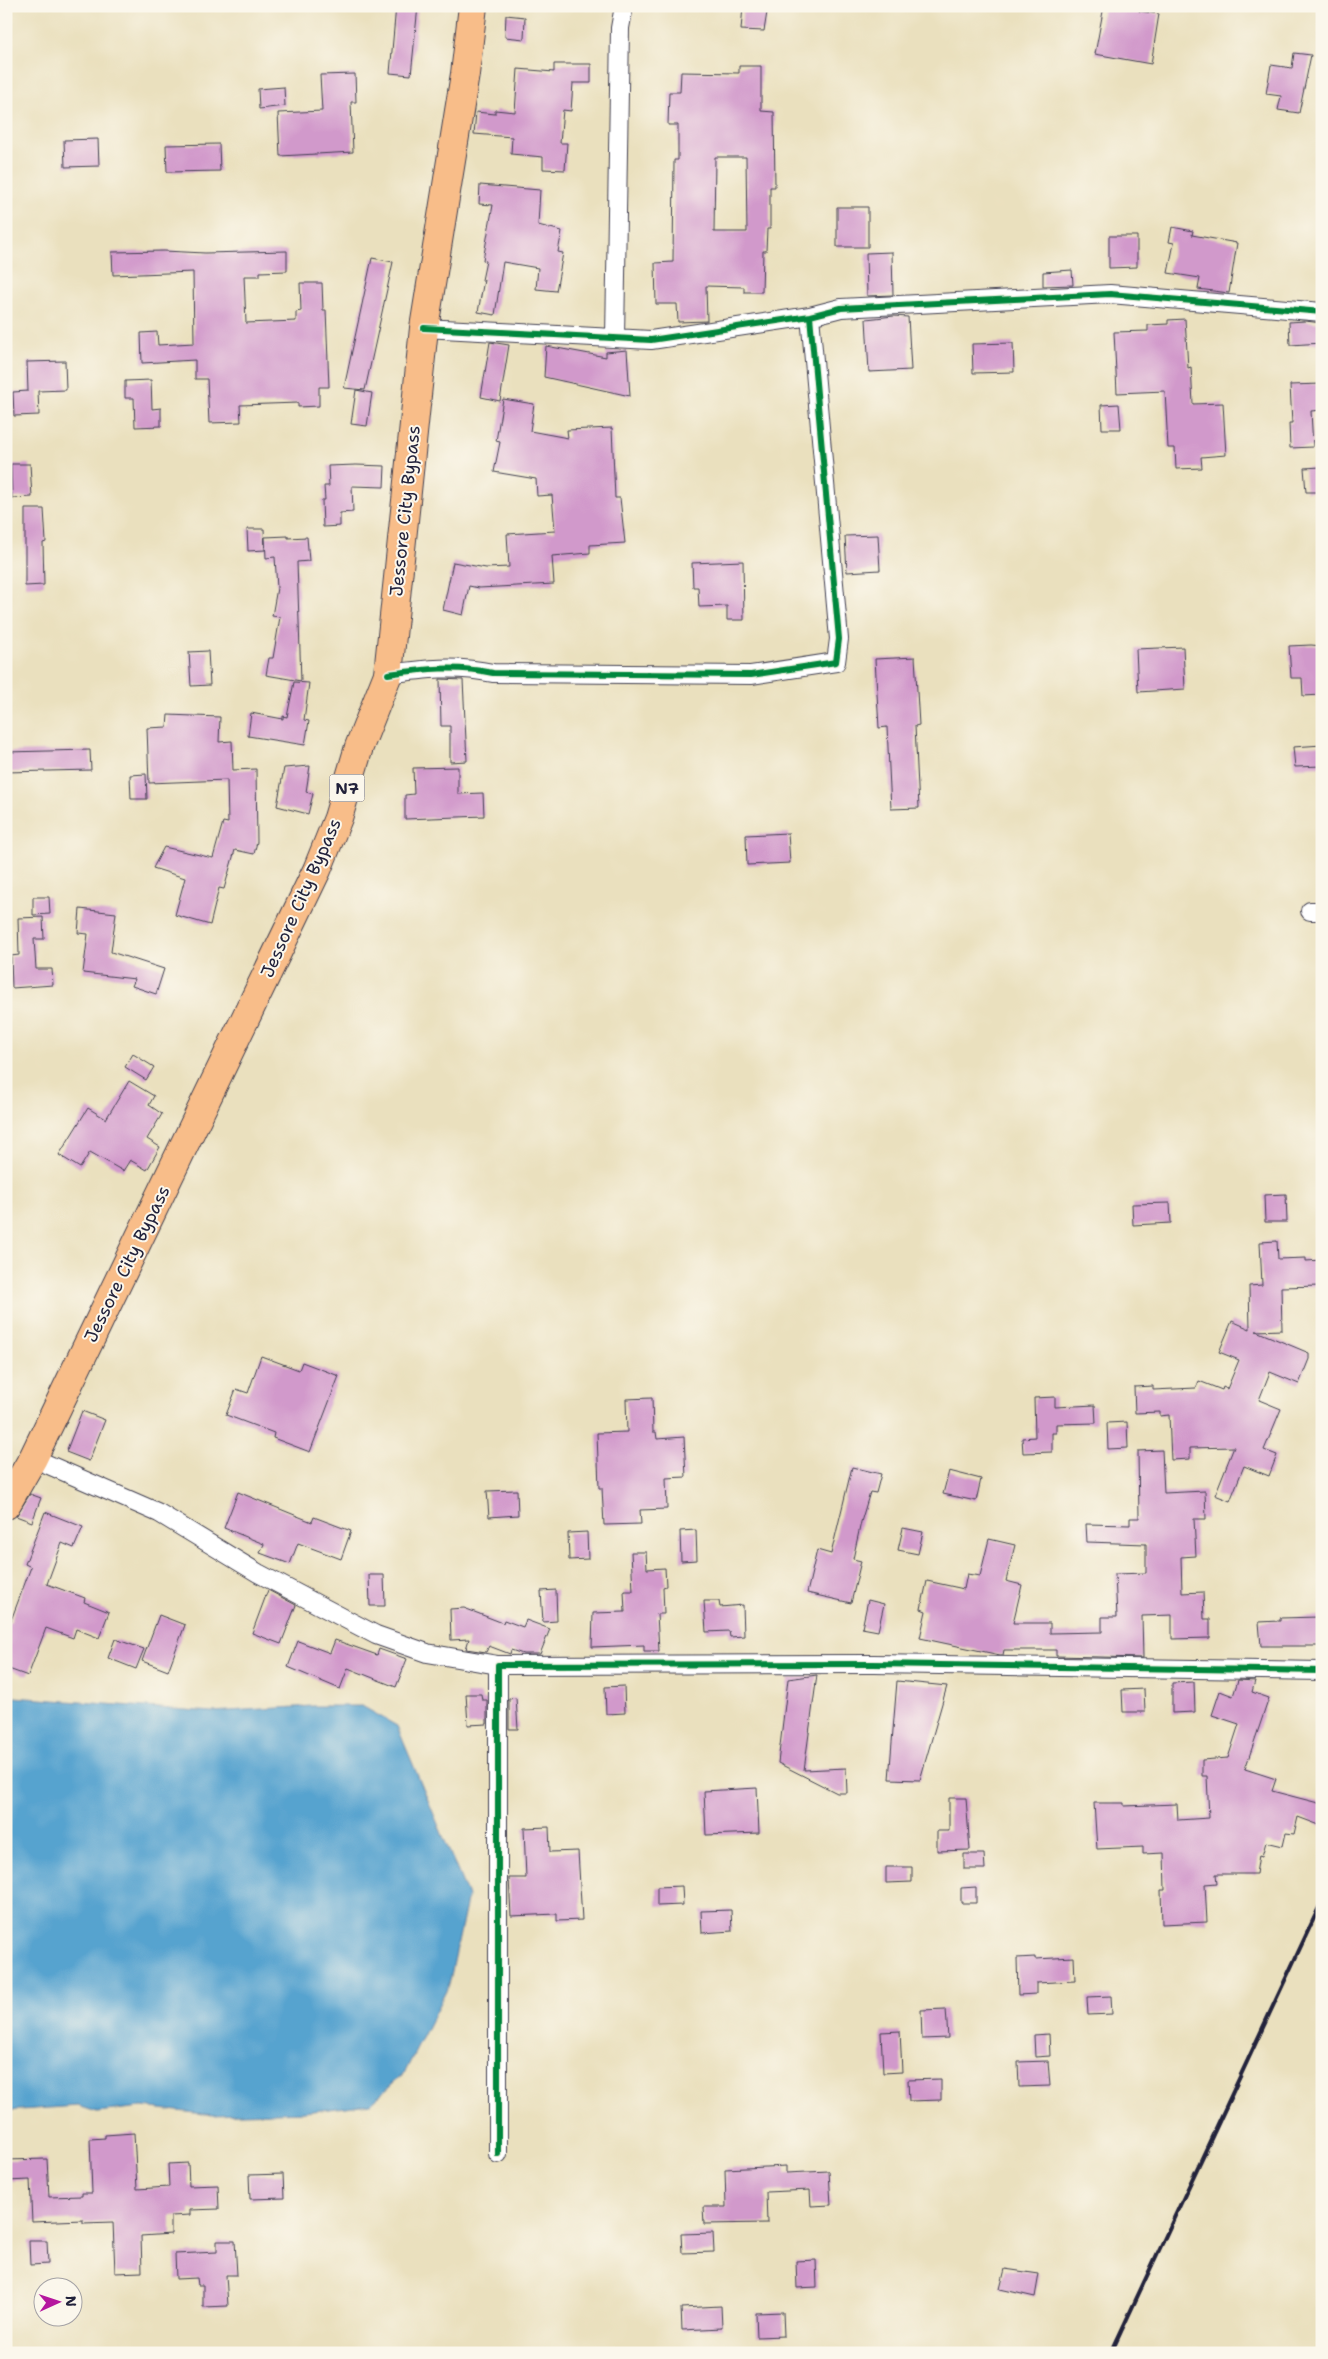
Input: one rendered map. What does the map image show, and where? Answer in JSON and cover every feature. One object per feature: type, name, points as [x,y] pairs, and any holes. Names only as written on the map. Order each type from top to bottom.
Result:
[{"type":"highway","name":"Jessore City Bypass","points":[[6,1505],[33,1458],[317,870],[338,818],[359,746],[388,674],[424,328],[465,74],[473,6]]},
{"type":"street","points":[[615,338],[620,28],[624,6]]},
{"type":"street","points":[[424,328],[651,340],[810,316],[841,308],[1110,294],[1322,312]]},
{"type":"street","points":[[388,674],[443,667],[472,668],[493,673],[751,675],[836,662],[839,639],[810,316]]},
{"type":"street","points":[[33,1458],[159,1512],[258,1573],[376,1635],[427,1653],[498,1665],[873,1664],[1322,1671]]},
{"type":"street","points":[[498,1665],[498,2154]]},
{"type":"water","points":[[14,1697],[212,1712],[312,1706],[362,1706],[397,1726],[468,1896],[449,1985],[405,2072],[370,2104],[305,2112],[213,2115],[142,2107],[97,2112],[78,2106],[6,2111],[6,1755]]},
{"type":"building","points":[[396,6],[418,6],[411,75],[390,73]]},
{"type":"building","points":[[743,6],[768,6],[764,31],[741,30]]},
{"type":"building","points":[[1104,6],[1140,6],[1139,11],[1159,14],[1151,64],[1095,54]]},
{"type":"building","points":[[506,15],[525,17],[524,39],[505,37]]},
{"type":"building","points":[[1294,53],[1311,55],[1299,113],[1278,110],[1281,96],[1266,94],[1271,65],[1292,68]]},
{"type":"building","points":[[554,64],[591,64],[591,83],[573,83],[571,111],[563,110],[560,143],[567,143],[565,170],[543,169],[543,157],[511,154],[512,137],[474,134],[476,112],[495,114],[495,110],[515,112],[518,69],[554,72]]},
{"type":"building","points":[[739,66],[761,66],[761,111],[774,112],[775,187],[770,187],[770,229],[767,229],[766,251],[763,251],[762,292],[744,292],[744,287],[706,286],[707,321],[678,322],[677,304],[656,304],[655,263],[673,262],[674,160],[678,160],[678,125],[668,125],[669,92],[680,92],[681,72],[739,73]],"holes":[[[715,157],[746,157],[747,232],[714,232]]]},
{"type":"building","points":[[355,74],[356,102],[351,102],[353,152],[280,156],[278,113],[322,111],[320,75]]},
{"type":"building","points":[[284,87],[285,106],[259,109],[258,89]]},
{"type":"building","points":[[98,139],[99,166],[65,167],[64,140]]},
{"type":"building","points":[[219,144],[220,171],[167,172],[166,145]]},
{"type":"building","points":[[480,185],[540,190],[538,225],[562,231],[558,252],[563,253],[556,291],[536,289],[538,268],[503,262],[495,315],[478,312],[486,261],[483,260],[493,205],[479,204]]},
{"type":"building","points":[[837,207],[868,207],[868,247],[837,247]]},
{"type":"building","points":[[1172,227],[1193,231],[1192,235],[1237,243],[1229,293],[1198,289],[1200,278],[1168,273],[1174,243],[1169,242]]},
{"type":"building","points":[[1109,236],[1137,236],[1137,267],[1109,268]]},
{"type":"building","points":[[164,251],[205,253],[287,251],[287,271],[260,272],[260,276],[244,276],[246,323],[296,321],[296,312],[301,311],[300,283],[322,283],[323,310],[326,310],[329,387],[319,387],[319,406],[298,407],[298,403],[240,405],[241,422],[209,423],[207,379],[195,379],[195,360],[142,363],[141,333],[157,332],[158,345],[194,343],[193,272],[113,275],[112,252]]},
{"type":"building","points":[[892,252],[893,295],[867,296],[866,253]]},
{"type":"building","points":[[372,258],[393,262],[365,390],[344,388]]},
{"type":"building","points":[[1072,270],[1073,285],[1043,286],[1043,272]]},
{"type":"building","points":[[894,316],[908,317],[911,370],[869,372],[866,319]]},
{"type":"building","points":[[1185,319],[1188,368],[1191,367],[1193,404],[1223,403],[1226,455],[1201,457],[1202,468],[1176,469],[1175,448],[1168,448],[1165,391],[1117,393],[1114,332],[1148,331],[1148,325],[1168,324],[1168,320]]},
{"type":"building","points":[[1289,322],[1322,323],[1322,343],[1290,345]]},
{"type":"building","points":[[490,342],[509,345],[500,401],[481,397]]},
{"type":"building","points":[[1013,343],[1014,372],[973,373],[972,344]]},
{"type":"building","points":[[546,346],[606,357],[606,352],[627,350],[630,396],[544,377]]},
{"type":"building","points":[[65,361],[66,390],[38,391],[39,415],[14,416],[13,392],[28,391],[27,362]]},
{"type":"building","points":[[151,380],[152,409],[161,408],[161,426],[135,427],[134,398],[125,398],[125,381]]},
{"type":"building","points":[[1322,384],[1322,410],[1311,411],[1313,447],[1290,448],[1289,423],[1292,423],[1290,385]]},
{"type":"building","points":[[356,390],[372,393],[367,426],[351,424]]},
{"type":"building","points":[[503,399],[534,404],[530,431],[568,438],[567,430],[612,428],[615,498],[620,498],[625,543],[590,545],[590,553],[552,556],[554,584],[479,588],[469,586],[463,615],[443,610],[453,562],[486,568],[509,567],[507,534],[555,531],[552,495],[537,496],[536,479],[494,472],[500,442],[496,441]]},
{"type":"building","points":[[1119,404],[1121,429],[1102,429],[1101,405]]},
{"type":"building","points":[[11,464],[30,464],[32,497],[12,498]]},
{"type":"building","points":[[328,466],[385,466],[384,487],[352,486],[353,512],[340,513],[340,526],[323,527],[322,500],[325,500],[324,486],[329,486]]},
{"type":"building","points":[[1321,467],[1322,492],[1306,492],[1304,468]]},
{"type":"building","points":[[25,509],[44,509],[46,542],[43,543],[44,585],[25,586]]},
{"type":"building","points":[[247,529],[264,529],[265,550],[248,551]]},
{"type":"building","points":[[878,535],[880,570],[847,572],[845,536]]},
{"type":"building","points":[[288,536],[288,538],[307,537],[309,561],[297,562],[301,681],[266,675],[269,658],[273,658],[280,617],[272,616],[277,588],[275,557],[266,558],[265,537]]},
{"type":"building","points":[[743,561],[744,620],[727,620],[727,606],[699,607],[698,587],[693,587],[692,563]]},
{"type":"building","points":[[1289,646],[1322,646],[1322,695],[1303,696],[1302,678],[1291,678]]},
{"type":"building","points":[[1183,647],[1185,689],[1138,692],[1136,649]]},
{"type":"building","points":[[208,651],[210,685],[191,686],[189,652]]},
{"type":"building","points":[[915,657],[919,725],[915,726],[919,808],[891,809],[887,727],[879,728],[875,659]]},
{"type":"building","points":[[440,679],[463,680],[467,761],[450,762],[450,726],[441,726]]},
{"type":"building","points":[[294,682],[309,683],[304,720],[309,721],[305,745],[248,736],[251,713],[283,719],[283,716],[287,717]]},
{"type":"building","points":[[168,715],[220,717],[219,742],[232,741],[233,770],[256,769],[257,842],[254,854],[235,850],[224,889],[219,888],[210,925],[175,915],[185,878],[153,868],[164,847],[213,858],[223,822],[228,823],[227,780],[149,783],[147,728],[167,727]]},
{"type":"building","points":[[1322,745],[1322,766],[1295,767],[1293,747]]},
{"type":"building","points":[[90,750],[91,770],[6,772],[6,752]]},
{"type":"building","points":[[310,766],[306,792],[313,794],[308,814],[277,806],[284,768]]},
{"type":"building","points":[[458,767],[458,794],[483,793],[484,816],[405,819],[405,795],[414,794],[413,768]]},
{"type":"building","points":[[146,774],[147,799],[131,799],[130,775]]},
{"type":"building","points":[[788,833],[790,863],[747,865],[746,835]]},
{"type":"building","points":[[33,897],[49,897],[50,914],[33,915]]},
{"type":"building","points":[[80,909],[116,913],[111,952],[164,969],[156,994],[132,986],[135,979],[83,973],[88,934],[78,933]]},
{"type":"building","points":[[43,917],[44,939],[34,939],[36,969],[52,969],[53,985],[12,988],[11,956],[19,955],[18,918]]},
{"type":"building","points":[[133,1054],[154,1067],[146,1080],[125,1067]]},
{"type":"building","points":[[129,1081],[154,1096],[149,1105],[162,1114],[147,1139],[160,1147],[147,1170],[130,1160],[123,1171],[90,1152],[80,1168],[59,1155],[88,1108],[106,1119]]},
{"type":"building","points":[[1286,1194],[1287,1222],[1265,1222],[1264,1195]]},
{"type":"building","points":[[1170,1203],[1171,1223],[1133,1225],[1132,1204]]},
{"type":"building","points":[[1277,1241],[1278,1259],[1306,1258],[1306,1261],[1322,1260],[1322,1286],[1281,1287],[1282,1330],[1256,1331],[1309,1353],[1309,1359],[1299,1384],[1270,1372],[1259,1400],[1281,1409],[1264,1450],[1277,1455],[1269,1476],[1244,1466],[1230,1501],[1215,1495],[1234,1447],[1190,1448],[1190,1459],[1171,1460],[1169,1415],[1160,1416],[1160,1412],[1135,1413],[1134,1387],[1153,1386],[1153,1390],[1196,1388],[1199,1381],[1222,1390],[1223,1387],[1227,1389],[1239,1360],[1219,1352],[1232,1321],[1250,1329],[1249,1286],[1262,1285],[1260,1242]]},
{"type":"building","points":[[261,1356],[299,1370],[302,1362],[339,1376],[310,1452],[273,1438],[274,1433],[226,1415],[236,1389],[248,1393]]},
{"type":"building","points":[[1055,1397],[1055,1407],[1095,1405],[1096,1423],[1056,1424],[1056,1433],[1052,1433],[1052,1452],[1023,1453],[1022,1438],[1035,1437],[1034,1398]]},
{"type":"building","points":[[652,1398],[653,1432],[656,1432],[657,1439],[684,1437],[686,1477],[666,1478],[667,1509],[640,1510],[641,1524],[604,1525],[602,1488],[599,1488],[597,1433],[627,1432],[626,1399]]},
{"type":"building","points":[[82,1411],[105,1420],[89,1461],[66,1452]]},
{"type":"building","points":[[1127,1422],[1128,1448],[1108,1449],[1107,1423]]},
{"type":"building","points":[[1162,1450],[1164,1493],[1205,1491],[1206,1519],[1194,1519],[1196,1556],[1181,1557],[1182,1593],[1203,1592],[1204,1619],[1210,1619],[1210,1638],[1172,1639],[1172,1615],[1142,1616],[1143,1658],[1056,1656],[1056,1650],[1004,1650],[1003,1655],[1000,1655],[920,1638],[926,1611],[921,1609],[927,1581],[964,1589],[967,1574],[980,1576],[989,1539],[1015,1545],[1006,1581],[1022,1585],[1013,1623],[1050,1623],[1050,1633],[1102,1632],[1102,1617],[1117,1617],[1115,1574],[1146,1573],[1146,1544],[1087,1542],[1086,1524],[1130,1525],[1130,1518],[1139,1518],[1138,1451]]},
{"type":"building","points":[[852,1467],[881,1474],[876,1493],[870,1492],[861,1522],[853,1559],[861,1561],[851,1603],[807,1593],[817,1550],[831,1554]]},
{"type":"building","points":[[949,1471],[981,1479],[976,1501],[943,1494]]},
{"type":"building","points":[[517,1490],[518,1515],[489,1517],[487,1491]]},
{"type":"building","points":[[238,1492],[312,1522],[314,1517],[351,1531],[341,1559],[298,1543],[290,1564],[260,1553],[264,1544],[224,1528]]},
{"type":"building","points":[[30,1494],[41,1498],[32,1522],[16,1516]]},
{"type":"building","points":[[45,1512],[83,1527],[74,1548],[62,1543],[47,1584],[85,1598],[84,1602],[109,1612],[99,1638],[76,1629],[73,1638],[46,1628],[28,1676],[6,1668],[6,1622],[10,1623],[31,1567],[25,1564]]},
{"type":"building","points":[[903,1528],[923,1532],[918,1554],[898,1550]]},
{"type":"building","points":[[696,1530],[697,1560],[681,1561],[680,1531]]},
{"type":"building","points":[[587,1532],[588,1559],[569,1560],[568,1533]]},
{"type":"building","points":[[631,1552],[646,1552],[647,1569],[665,1568],[666,1586],[663,1587],[664,1614],[657,1614],[659,1651],[644,1651],[644,1645],[592,1647],[593,1613],[625,1612],[624,1591],[633,1591]]},
{"type":"building","points":[[369,1575],[384,1575],[385,1606],[370,1606]]},
{"type":"building","points":[[268,1590],[296,1605],[281,1644],[252,1633]]},
{"type":"building","points":[[556,1590],[557,1621],[543,1622],[541,1591]]},
{"type":"building","points":[[868,1600],[884,1604],[878,1631],[862,1628]]},
{"type":"building","points":[[704,1601],[719,1601],[720,1607],[743,1605],[744,1636],[730,1637],[729,1631],[706,1632]]},
{"type":"building","points":[[464,1608],[503,1623],[504,1620],[523,1627],[526,1620],[550,1629],[540,1654],[523,1654],[511,1650],[510,1654],[489,1646],[486,1652],[466,1649],[469,1639],[451,1640],[450,1609]]},
{"type":"building","points":[[159,1615],[185,1625],[168,1671],[142,1661]]},
{"type":"building","points":[[1319,1617],[1319,1646],[1261,1646],[1259,1622],[1280,1621],[1280,1618]]},
{"type":"building","points":[[115,1639],[144,1649],[136,1669],[108,1658]]},
{"type":"building","points":[[335,1640],[377,1655],[379,1649],[407,1659],[396,1687],[348,1668],[340,1689],[288,1667],[298,1641],[330,1653]]},
{"type":"building","points":[[817,1675],[804,1770],[846,1768],[847,1793],[837,1793],[778,1763],[788,1679]]},
{"type":"building","points":[[1238,1680],[1255,1681],[1252,1692],[1269,1698],[1245,1769],[1276,1779],[1272,1791],[1322,1804],[1322,1826],[1298,1817],[1294,1834],[1286,1833],[1283,1846],[1266,1842],[1262,1856],[1259,1855],[1256,1874],[1216,1874],[1217,1883],[1205,1884],[1207,1922],[1162,1924],[1161,1890],[1165,1890],[1164,1853],[1143,1854],[1143,1847],[1097,1849],[1094,1803],[1124,1803],[1124,1806],[1177,1804],[1178,1820],[1209,1818],[1207,1776],[1202,1776],[1202,1760],[1228,1758],[1239,1724],[1212,1715],[1220,1691],[1233,1696]]},
{"type":"building","points":[[897,1681],[947,1686],[920,1780],[889,1779]]},
{"type":"building","points":[[1194,1682],[1195,1712],[1172,1713],[1172,1683]]},
{"type":"building","points":[[624,1686],[625,1713],[606,1714],[605,1687]]},
{"type":"building","points":[[1144,1689],[1145,1712],[1123,1712],[1122,1690]]},
{"type":"building","points":[[466,1694],[481,1694],[482,1700],[487,1700],[487,1724],[468,1725]]},
{"type":"building","points":[[516,1698],[518,1729],[509,1729],[509,1699]]},
{"type":"building","points":[[757,1788],[759,1833],[706,1835],[704,1791]]},
{"type":"building","points":[[949,1798],[966,1798],[970,1850],[937,1851],[937,1831],[949,1831]]},
{"type":"building","points":[[549,1827],[550,1852],[578,1851],[582,1920],[557,1921],[557,1914],[511,1916],[509,1878],[526,1878],[524,1828]]},
{"type":"building","points":[[964,1854],[984,1854],[985,1869],[964,1869]]},
{"type":"building","points":[[886,1867],[912,1867],[912,1882],[886,1883]]},
{"type":"building","points":[[682,1886],[683,1905],[657,1906],[657,1887]]},
{"type":"building","points":[[976,1887],[976,1903],[961,1903],[961,1888]]},
{"type":"building","points":[[731,1910],[732,1931],[702,1933],[701,1911]]},
{"type":"building","points":[[1035,1957],[1035,1959],[1074,1957],[1075,1981],[1036,1983],[1036,1994],[1018,1995],[1017,1958]]},
{"type":"building","points":[[1111,1996],[1112,2014],[1088,2015],[1087,1997]]},
{"type":"building","points":[[946,2009],[948,2038],[922,2039],[921,2010]]},
{"type":"building","points":[[900,2031],[902,2072],[883,2073],[881,2032]]},
{"type":"building","points":[[1049,2034],[1050,2056],[1035,2057],[1034,2035]]},
{"type":"building","points":[[1048,2061],[1050,2086],[1019,2087],[1018,2062]]},
{"type":"building","points":[[941,2079],[941,2100],[909,2101],[908,2080]]},
{"type":"building","points":[[134,2133],[137,2189],[169,2187],[168,2164],[188,2163],[189,2186],[218,2185],[219,2209],[190,2210],[190,2215],[171,2216],[171,2234],[141,2236],[142,2272],[115,2273],[113,2222],[83,2223],[83,2220],[32,2222],[30,2180],[6,2181],[6,2160],[47,2159],[49,2197],[82,2196],[82,2193],[92,2193],[90,2139],[105,2138],[105,2135]]},
{"type":"building","points":[[786,2166],[786,2173],[829,2171],[831,2205],[811,2206],[810,2190],[766,2192],[767,2223],[704,2224],[703,2207],[726,2207],[725,2169]]},
{"type":"building","points":[[283,2174],[284,2198],[250,2199],[249,2175]]},
{"type":"building","points":[[713,2233],[714,2252],[682,2253],[681,2234]]},
{"type":"building","points":[[29,2241],[47,2241],[48,2264],[30,2265]]},
{"type":"building","points":[[217,2241],[235,2241],[237,2275],[226,2275],[228,2306],[203,2307],[203,2285],[198,2285],[197,2278],[176,2279],[175,2254],[217,2252]]},
{"type":"building","points":[[816,2260],[817,2287],[797,2288],[796,2261]]},
{"type":"building","points":[[1005,2269],[1039,2274],[1035,2297],[1000,2289]]},
{"type":"building","points":[[721,2306],[722,2328],[682,2330],[681,2308]]},
{"type":"building","points":[[783,2312],[784,2336],[757,2337],[756,2313]]},
{"type":"railway","points":[[1111,2353],[1322,1901]]},
{"type":"cycle path","points":[[424,328],[651,340],[810,316],[841,308],[1110,294],[1322,312]]},
{"type":"cycle path","points":[[388,674],[453,668],[493,673],[751,675],[836,662],[839,639],[810,316]]},
{"type":"cycle path","points":[[498,2154],[498,1665],[873,1664],[1322,1671]]}]
